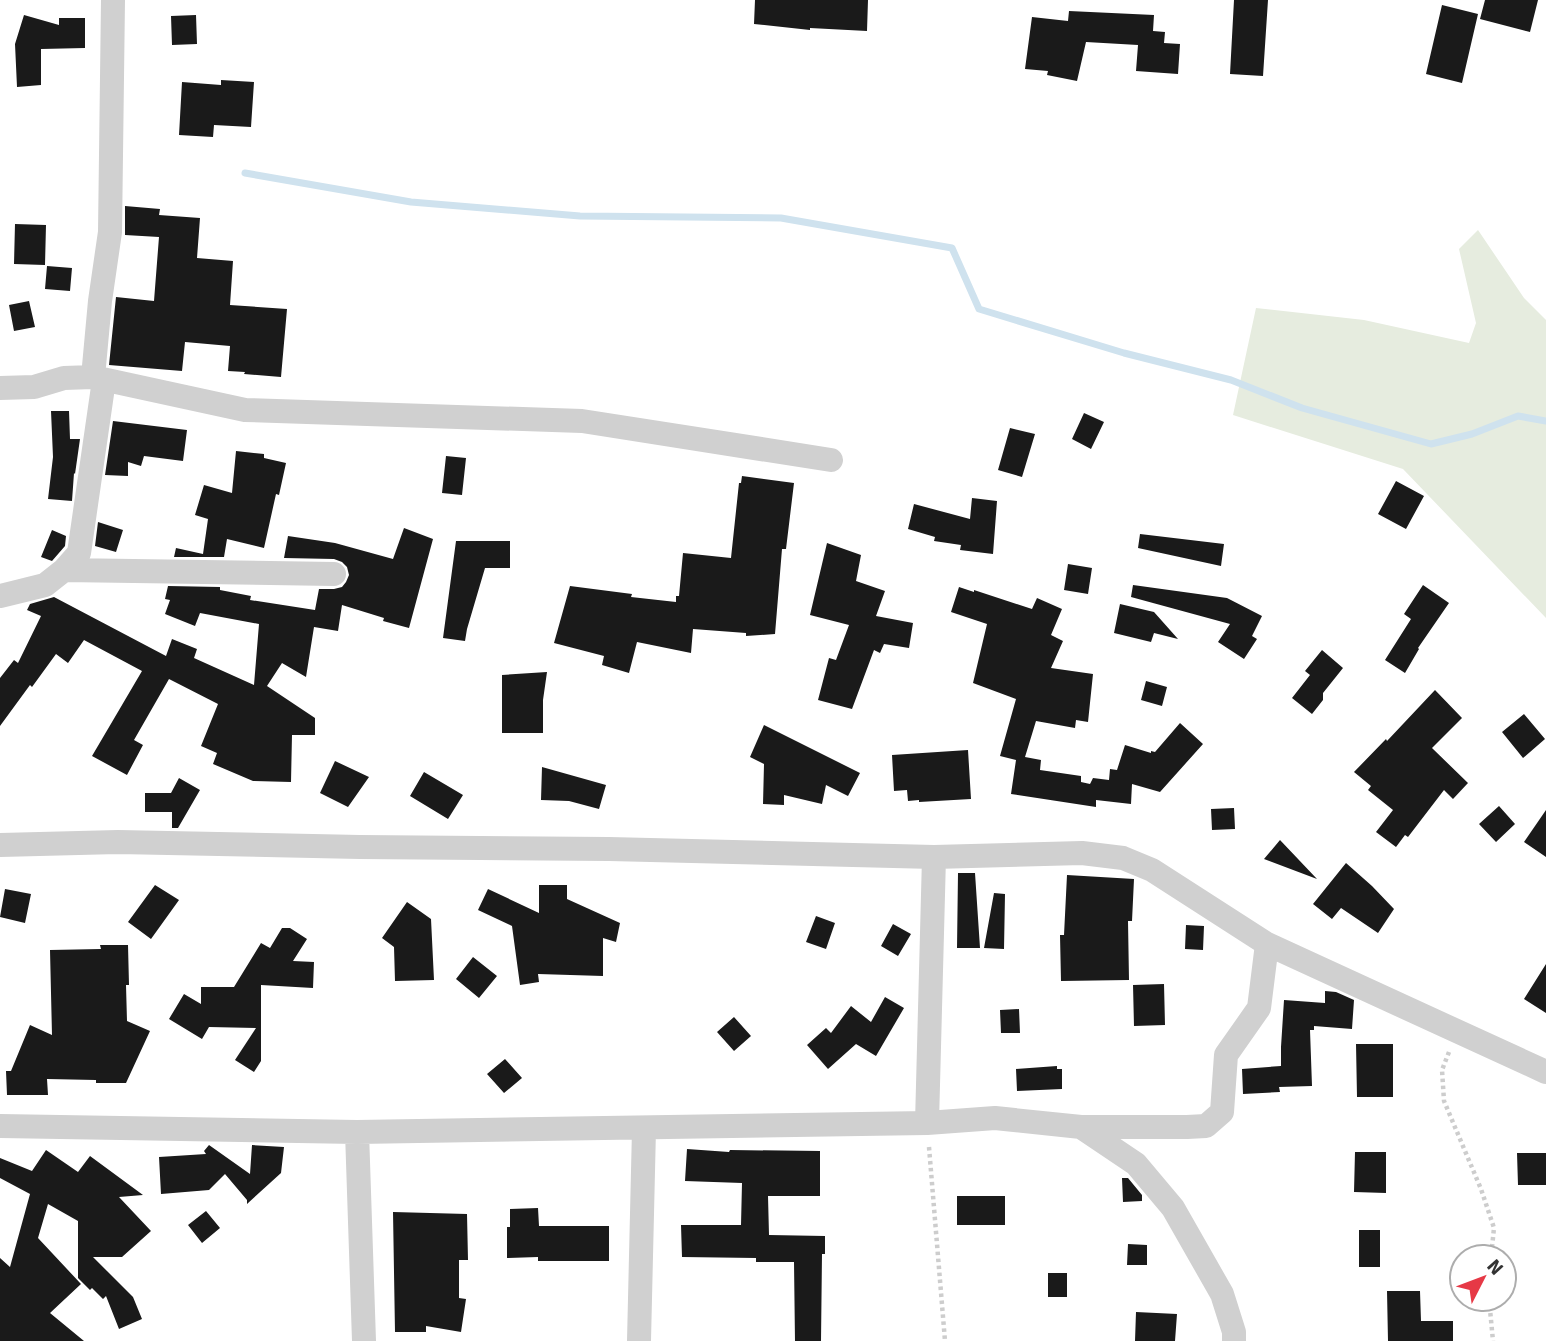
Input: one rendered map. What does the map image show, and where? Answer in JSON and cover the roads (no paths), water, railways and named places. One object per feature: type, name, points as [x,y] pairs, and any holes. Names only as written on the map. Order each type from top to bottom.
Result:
[{"type":"street","points":[[0,596],[45,585],[79,553],[98,379],[100,301],[110,232],[113,0]]},
{"type":"street","points":[[0,388],[34,387],[64,378],[98,379],[244,410],[582,422],[831,460]]},
{"type":"street","points":[[64,570],[334,574]]},
{"type":"street","points":[[0,845],[118,842],[934,857],[1082,853],[1123,858],[1152,870],[1267,944],[1546,1072]]},
{"type":"street","points":[[927,1123],[934,857]]},
{"type":"street","points":[[0,1126],[357,1132],[927,1123],[995,1118],[1081,1127],[1206,1126],[1222,1112],[1226,1055],[1259,1008],[1267,944]]},
{"type":"street","points":[[1081,1127],[1136,1164],[1174,1208],[1222,1294],[1234,1332],[1234,1341]]},
{"type":"street","points":[[639,1341],[644,1129]]},
{"type":"street","points":[[357,1132],[364,1341]]},
{"type":"waterway","points":[[245,173],[411,202],[580,216],[781,218],[952,248],[979,309],[1124,353],[1231,380],[1302,408],[1431,444],[1472,434],[1518,416],[1546,421]]}]
